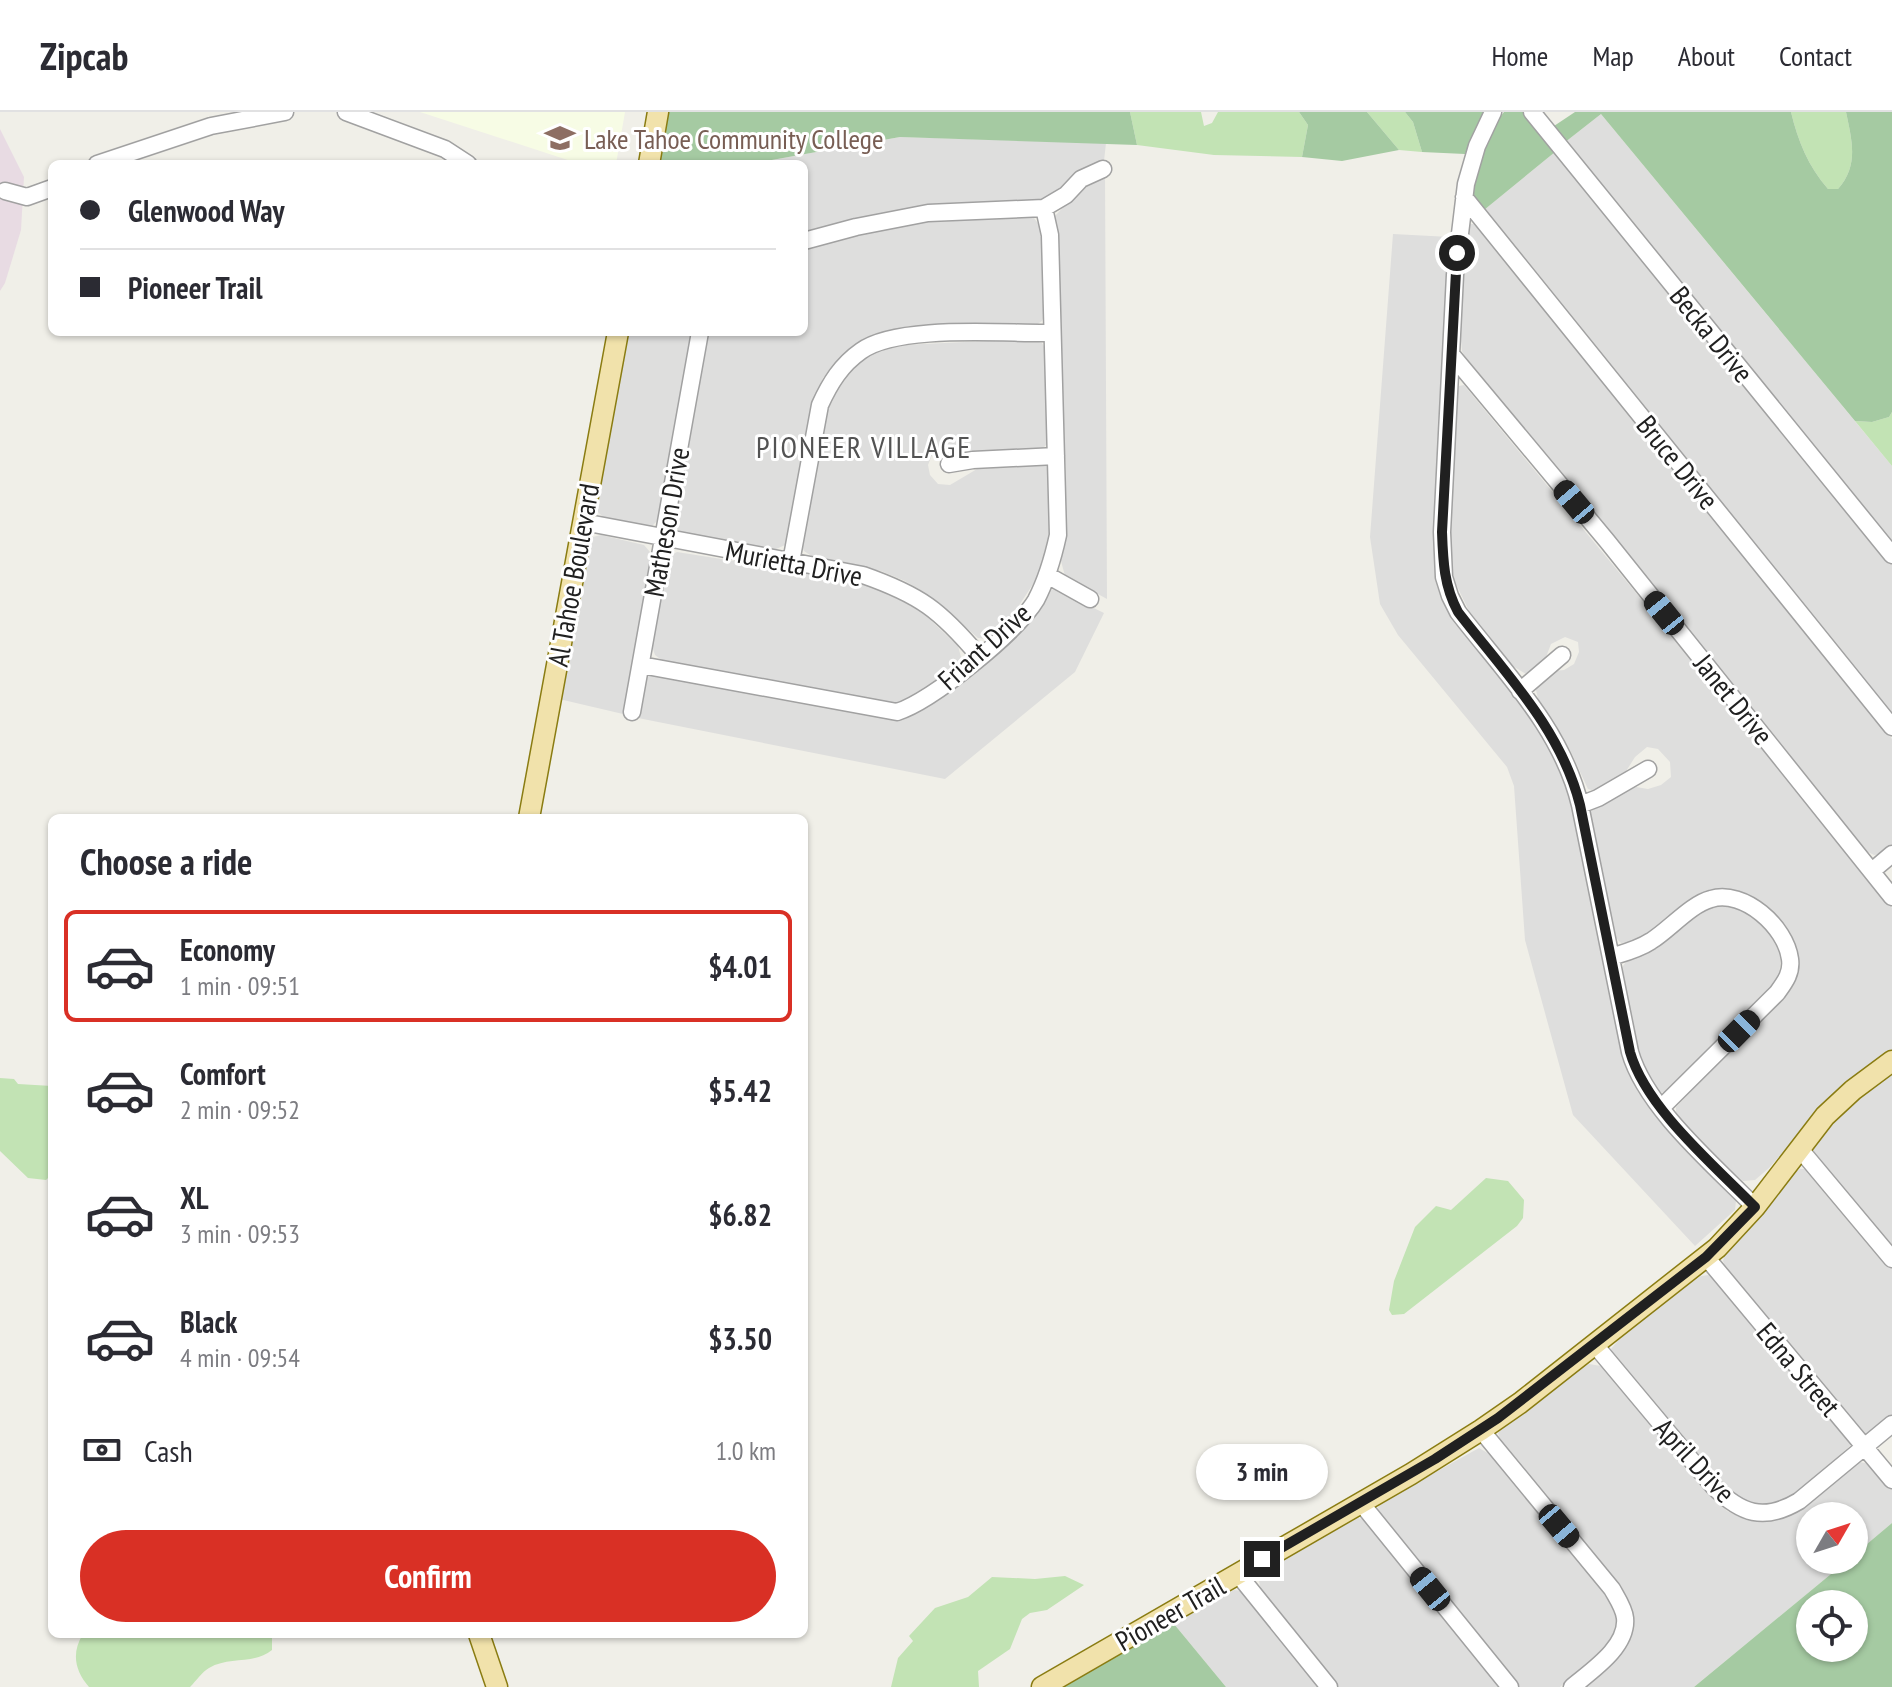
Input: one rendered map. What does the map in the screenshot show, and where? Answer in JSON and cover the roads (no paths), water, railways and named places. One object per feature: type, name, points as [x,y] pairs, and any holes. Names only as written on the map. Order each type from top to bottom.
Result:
[{"type":"main road","points":[[650,160],[658,112]]},
{"type":"main road","name":"Al Tahoe Boulevard","points":[[530,814],[617,336]]},
{"type":"main road","name":"Pioneer Trail","points":[[1042,1687],[1481,1430],[1706,1257],[1755,1207],[1799,1148],[1838,1103],[1892,1061]]},
{"type":"main road","points":[[480,1638],[497,1687]]},
{"type":"street","points":[[109,160],[211,126],[285,112]]},
{"type":"street","points":[[346,112],[445,149],[462,160]]},
{"type":"street","points":[[1493,112],[1477,146],[1464,197],[1455,275],[1442,532],[1444,577],[1458,612],[1561,749],[1580,805],[1634,1066],[1661,1108],[1755,1207]]},
{"type":"street","name":"Becka Drive","points":[[1532,112],[1892,555]]},
{"type":"street","points":[[808,240],[928,213],[1044,208],[1066,195],[1081,179],[1103,169]]},
{"type":"street","points":[[5,191],[27,197],[48,189]]},
{"type":"street","name":"Bruce Drive","points":[[1464,197],[1892,727]]},
{"type":"street","name":"Friant Drive","points":[[641,665],[897,712],[923,700],[1019,622],[1035,601],[1047,575],[1058,535],[1050,235],[1044,208]]},
{"type":"street","points":[[791,562],[820,405],[830,383],[863,349],[885,340],[914,334],[1052,333]]},
{"type":"street","name":"Matheson Drive","points":[[632,712],[699,336]]},
{"type":"street","name":"Janet Drive","points":[[1451,354],[1607,541],[1892,897]]},
{"type":"street","points":[[949,464],[1056,456]]},
{"type":"street","name":"Murietta Drive","points":[[583,522],[863,575],[921,599],[944,617],[979,656]]},
{"type":"street","points":[[1047,575],[1090,599]]},
{"type":"street","points":[[1520,691],[1562,655]]},
{"type":"street","points":[[1580,805],[1648,769]]},
{"type":"street","points":[[1872,871],[1892,854]]},
{"type":"street","points":[[1611,957],[1650,942],[1709,899],[1728,896],[1745,900],[1766,918],[1783,939],[1790,960],[1788,978],[1777,993],[1661,1108]]},
{"type":"street","points":[[1799,1148],[1892,1259]]},
{"type":"street","name":"Edna Street","points":[[1706,1257],[1892,1480]]},
{"type":"street","name":"April Drive","points":[[1595,1345],[1713,1486],[1729,1502],[1745,1511],[1762,1514],[1783,1511],[1892,1424]]},
{"type":"street","points":[[1481,1430],[1612,1589],[1625,1616],[1624,1632],[1612,1651],[1572,1687]]},
{"type":"street","points":[[1361,1503],[1510,1687]]},
{"type":"street","points":[[1237,1573],[1329,1687]]},
{"type":"place","name":"Lake Tahoe Community College","points":[[560,138]]},
{"type":"district","name":"PIONEER VILLAGE","points":[[864,446]]}]
